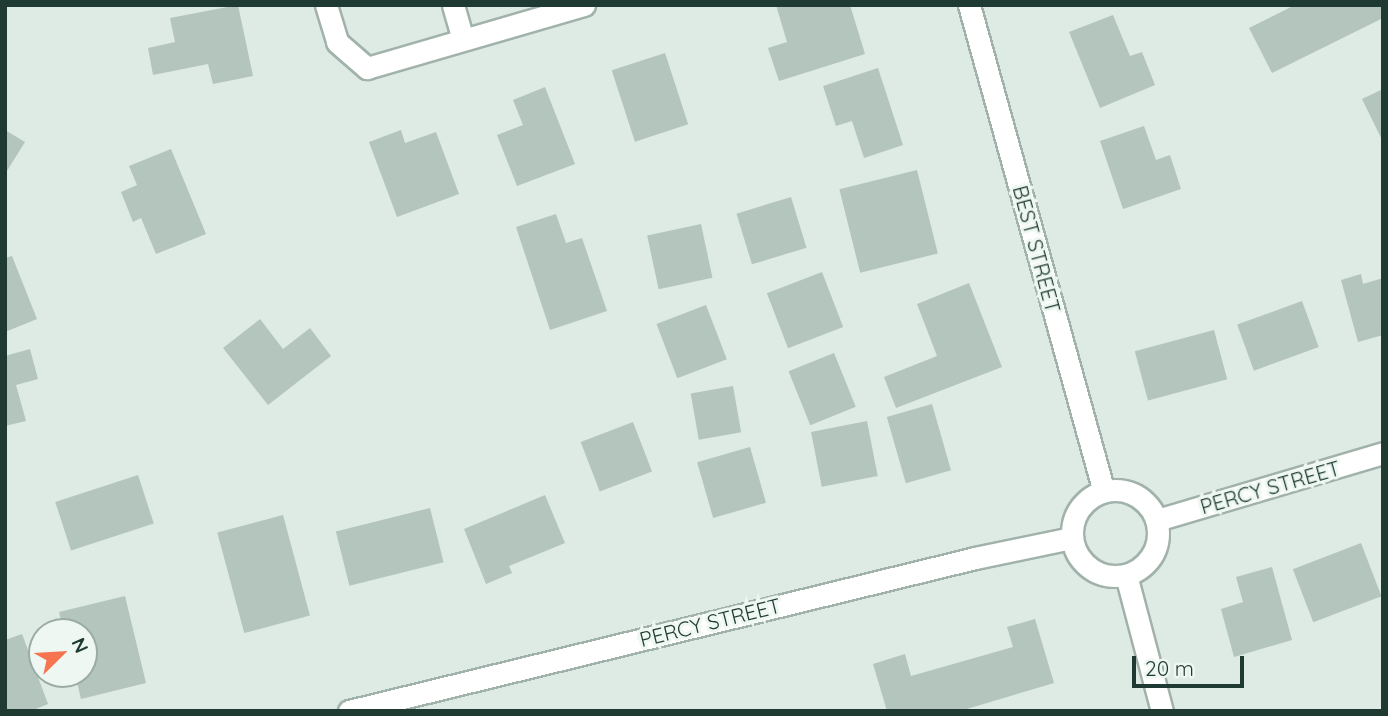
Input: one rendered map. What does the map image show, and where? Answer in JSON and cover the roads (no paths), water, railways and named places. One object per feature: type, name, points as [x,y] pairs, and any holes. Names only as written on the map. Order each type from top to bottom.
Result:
[{"type":"street","points":[[326,5],[337,42],[367,68],[584,5]]},
{"type":"street","points":[[453,5],[463,39]]},
{"type":"street","name":"BEST STREET","points":[[969,5],[1104,492]]},
{"type":"street","name":"PERCY STREET","points":[[1157,520],[1383,453]]},
{"type":"street","points":[[1125,490],[1139,496],[1157,520],[1156,549],[1148,562],[1126,575],[1112,577],[1097,573],[1084,564],[1072,538],[1073,523],[1079,509],[1089,498],[1104,492],[1125,490]]},
{"type":"street","name":"PERCY STREET","points":[[349,711],[975,558],[1072,538]]},
{"type":"street","points":[[1126,575],[1162,711]]}]
